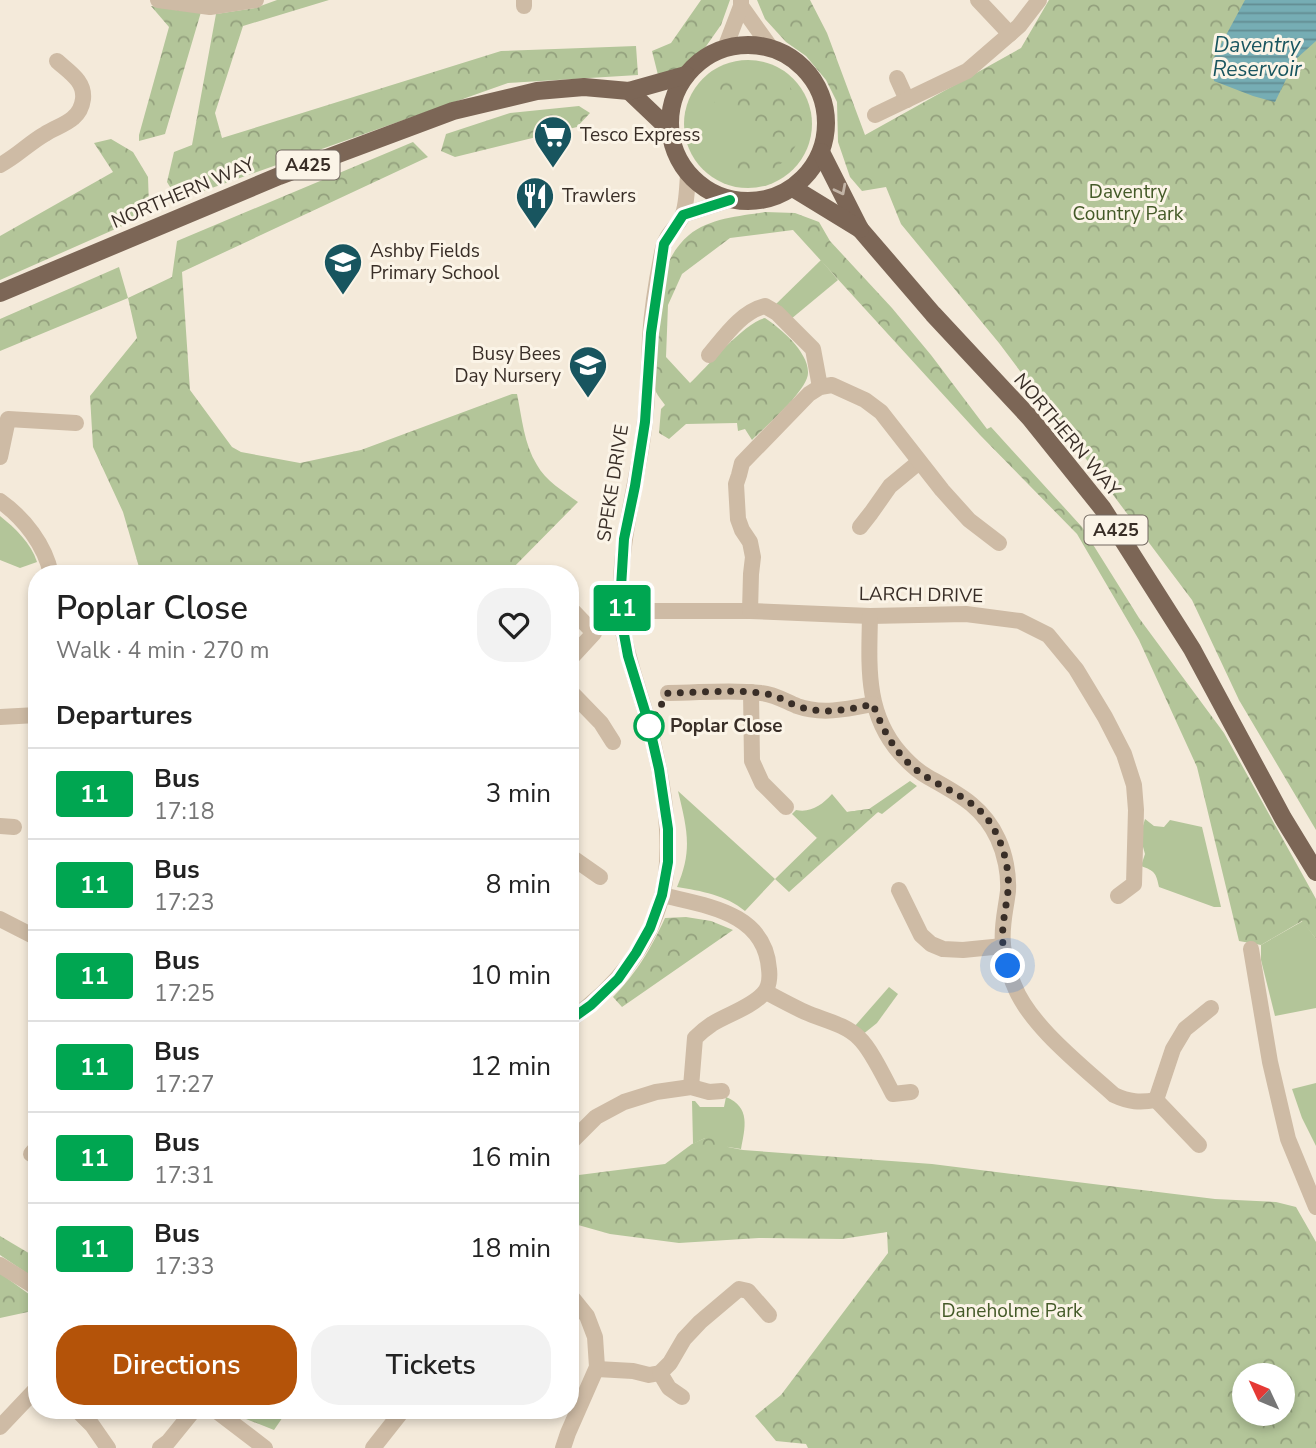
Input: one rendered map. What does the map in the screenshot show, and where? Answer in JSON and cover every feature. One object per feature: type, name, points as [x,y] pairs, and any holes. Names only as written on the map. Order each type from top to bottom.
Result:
[{"type":"main road","points":[[751,44],[771,48],[799,63],[818,87],[827,117],[826,137],[814,167],[793,188],[757,202],[730,200],[705,190],[688,175],[674,150],[670,130],[672,101],[686,75],[701,61],[725,48],[751,44]]},
{"type":"main road","name":"A425","points":[[629,91],[686,75]]},
{"type":"main road","name":"NORTHERN WAY","points":[[0,293],[279,176],[453,111],[537,91],[584,87],[629,91]]},
{"type":"main road","points":[[629,91],[670,130]]},
{"type":"main road","name":"A425","points":[[821,152],[860,229]]},
{"type":"main road","name":"A425","points":[[793,188],[860,229]]},
{"type":"main road","name":"NORTHERN WAY","points":[[860,229],[933,314],[1030,418],[1103,509],[1192,649],[1283,818],[1316,872]]},
{"type":"street","points":[[158,0],[210,7],[256,0]]},
{"type":"street","points":[[978,0],[1010,34]]},
{"type":"street","points":[[874,115],[967,72],[1019,26],[1039,0]]},
{"type":"street","points":[[741,3],[771,48]]},
{"type":"street","points":[[725,48],[741,3]]},
{"type":"street","points":[[0,165],[75,117],[80,111],[83,90],[79,80],[57,61]]},
{"type":"street","points":[[897,78],[907,100]]},
{"type":"street","name":"SPEKE DRIVE","points":[[579,1014],[618,979],[636,953],[650,928],[662,895],[668,862],[668,829],[659,769],[628,656],[623,629],[621,587],[624,539],[644,431],[656,289],[664,244],[683,215],[688,175]]},
{"type":"street","points":[[683,215],[730,200]]},
{"type":"street","points":[[709,355],[747,314],[765,306],[777,313],[813,349],[820,387]]},
{"type":"street","points":[[750,611],[753,557],[750,542],[738,519],[736,484],[742,463],[809,394],[820,387],[832,385],[865,400],[881,412],[919,463],[969,520],[999,542]]},
{"type":"street","points":[[0,457],[8,419],[76,423]]},
{"type":"street","points":[[860,527],[890,486],[919,463]]},
{"type":"street","points":[[0,501],[18,517],[42,548],[49,565]]},
{"type":"street","name":"LARCH DRIVE","points":[[622,611],[750,611],[870,616],[966,614],[1020,621],[1048,635],[1076,669],[1105,717],[1124,754],[1134,785],[1134,884],[1118,896]]},
{"type":"street","points":[[870,616],[869,654],[873,704],[890,742],[923,775],[980,811],[1000,841],[1007,866],[1008,889],[1003,920],[1003,946],[1014,986],[1026,1007],[1041,1027],[1114,1095],[1140,1103],[1156,1100]]},
{"type":"street","points":[[579,618],[594,634],[579,650]]},
{"type":"street","points":[[751,692],[752,761],[762,783],[786,807]]},
{"type":"street","points":[[668,693],[765,693],[814,710],[833,711],[873,704]]},
{"type":"street","points":[[579,700],[601,723],[613,741]]},
{"type":"street","points":[[0,717],[28,715]]},
{"type":"street","points":[[579,862],[600,877]]},
{"type":"street","points":[[899,890],[921,935],[931,944],[943,949],[963,950],[1003,946]]},
{"type":"street","points":[[662,895],[717,908],[730,914],[754,931],[763,943],[768,960],[766,992],[695,1038],[691,1087]]},
{"type":"street","points":[[0,920],[28,934]]},
{"type":"street","points":[[1251,949],[1270,1062],[1288,1139],[1316,1206]]},
{"type":"street","points":[[766,992],[804,1012],[844,1027],[862,1042],[892,1094],[911,1092]]},
{"type":"street","points":[[1156,1100],[1173,1049],[1185,1029],[1211,1007]]},
{"type":"street","points":[[579,1134],[596,1117],[624,1102],[656,1092],[691,1087],[709,1092],[722,1091]]},
{"type":"street","points":[[1156,1100],[1199,1145]]},
{"type":"street","points":[[0,1265],[28,1282]]},
{"type":"street","points":[[597,1370],[633,1371],[649,1375],[660,1373],[670,1363],[684,1339],[736,1281],[769,1315]]},
{"type":"street","points":[[579,1306],[587,1316],[594,1337],[597,1370],[579,1409]]},
{"type":"street","points":[[660,1373],[669,1388],[682,1397]]},
{"type":"street","points":[[0,1427],[28,1397]]},
{"type":"street","points":[[86,1419],[108,1448]]},
{"type":"street","points":[[160,1448],[187,1419]]},
{"type":"street","points":[[227,1419],[265,1448]]},
{"type":"street","points":[[373,1448],[396,1419]]},
{"type":"street","points":[[563,1448],[574,1419]]},
{"type":"green space","points":[[277,0],[329,0],[243,26],[215,113],[222,138],[501,51],[636,46],[638,75],[508,83],[178,200],[167,182],[174,152],[192,145],[216,14],[255,8]]},
{"type":"green space","points":[[701,0],[730,0],[721,25],[702,52],[679,72],[658,75],[652,51],[671,43]]},
{"type":"green space","name":"Daventry Country Park","points":[[757,0],[810,0],[827,33],[865,135],[1021,48],[1049,0],[1316,0],[1316,830],[1239,700],[1192,600],[999,343],[901,224],[886,187],[862,191],[850,177],[838,142],[837,102],[826,80],[806,56],[786,42],[765,19]]},
{"type":"green space","points":[[151,6],[201,12],[165,134],[139,141],[169,27]]},
{"type":"green space","points":[[748,60],[773,65],[793,79],[807,99],[812,124],[807,149],[793,169],[773,183],[748,188],[723,183],[703,169],[689,149],[684,124],[689,99],[703,79],[723,65]]},
{"type":"green space","points":[[741,76],[769,78],[789,85],[801,110],[802,124],[793,150],[775,168],[749,176],[735,175],[732,166],[764,139],[760,128],[749,117],[722,108],[714,102],[723,84]]},
{"type":"green space","points":[[579,106],[590,113],[577,127],[455,157],[441,151],[446,134],[510,113]]},
{"type":"green space","points":[[111,139],[133,152],[148,177],[149,206],[129,223],[0,280],[0,236],[113,172],[94,143]]},
{"type":"green space","points":[[413,142],[428,157],[182,272],[190,390],[232,447],[241,452],[300,463],[361,450],[517,394],[526,440],[537,465],[550,481],[578,502],[516,565],[138,565],[123,512],[93,447],[90,396],[137,338],[128,298],[172,277],[177,241]]},
{"type":"green space","points":[[765,212],[795,213],[819,222],[830,241],[892,308],[987,429],[991,427],[1082,527],[1139,618],[1224,733],[1316,899],[1316,939],[1302,921],[1261,945],[1239,941],[1197,767],[1139,640],[1077,534],[980,435],[793,230],[730,238],[682,274],[668,305],[666,357],[690,383],[737,336],[765,318],[785,334],[804,357],[808,373],[801,389],[752,440],[745,429],[738,431],[737,423],[686,424],[669,439],[659,433],[661,409],[665,405],[654,386],[654,331],[658,295],[669,261],[678,247],[697,229],[725,219]]},
{"type":"green space","points":[[821,260],[838,280],[791,319],[773,307]]},
{"type":"green space","points":[[119,267],[128,298],[0,351],[0,319]]},
{"type":"green space","points":[[0,516],[27,542],[37,562],[20,568],[0,560]]},
{"type":"green space","points":[[910,781],[917,786],[882,814],[878,812],[817,838],[792,814],[796,810],[816,807],[832,794],[847,812],[869,809]]},
{"type":"green space","points":[[678,791],[775,879],[745,911],[721,897],[677,887],[687,850]]},
{"type":"green space","points":[[869,809],[878,812],[789,892],[775,879],[823,832],[820,823],[826,817],[829,815],[846,820],[847,812]]},
{"type":"green space","points":[[1145,819],[1154,826],[1164,827],[1170,820],[1202,827],[1221,907],[1214,907],[1159,887],[1154,873],[1141,866],[1145,854],[1140,836]]},
{"type":"green space","points":[[686,917],[711,921],[733,930],[622,1007],[613,997],[643,960],[665,918]]},
{"type":"green space","points":[[1303,921],[1316,939],[1316,1008],[1275,1016],[1261,960],[1261,945]]},
{"type":"green space","points":[[889,987],[898,994],[877,1023],[862,1035],[854,1027]]},
{"type":"green space","points":[[1316,1083],[1316,1146],[1292,1089]]},
{"type":"green space","points":[[726,1097],[734,1101],[743,1112],[745,1126],[741,1149],[705,1138],[693,1144],[692,1101],[700,1107],[724,1107]]},
{"type":"green space","name":"Daneholme Park","points":[[722,1134],[728,1147],[743,1150],[932,1164],[1215,1199],[1276,1202],[1296,1207],[1316,1242],[1316,1448],[808,1448],[806,1444],[776,1441],[755,1416],[781,1395],[888,1253],[887,1232],[842,1239],[759,1238],[679,1243],[610,1234],[579,1225],[579,1175],[665,1164],[692,1144]]},
{"type":"green space","points":[[0,1236],[28,1253],[28,1274],[0,1255]]},
{"type":"green space","points":[[0,1273],[28,1293],[28,1312],[0,1318]]},
{"type":"green space","points":[[246,1419],[282,1419],[274,1430]]},
{"type":"water","name":"Daventry Reservoir","points":[[1245,0],[1316,0],[1316,41],[1296,59],[1275,102],[1214,81],[1212,61]]},
{"type":"bus line","name":"11","points":[[579,1014],[618,979],[650,928],[662,895],[668,862],[668,829],[659,769],[623,629],[621,587],[624,539],[645,422],[651,333],[664,244],[683,215],[730,200]]},
{"type":"place","name":"Tesco Express","points":[[553,169]]},
{"type":"place","name":"Trawlers","points":[[535,230]]},
{"type":"place","name":"Ashby Fields Primary School","points":[[343,296]]},
{"type":"place","name":"Busy Bees Day Nursery","points":[[588,399]]},
{"type":"place","name":"Poplar Close","points":[[649,726]]},
{"type":"route","points":[[649,726],[668,693],[765,693],[814,710],[833,711],[873,704],[890,742],[906,760],[923,775],[980,811],[1000,841],[1007,866],[1008,889],[1003,920],[1003,946],[1008,966]]}]
